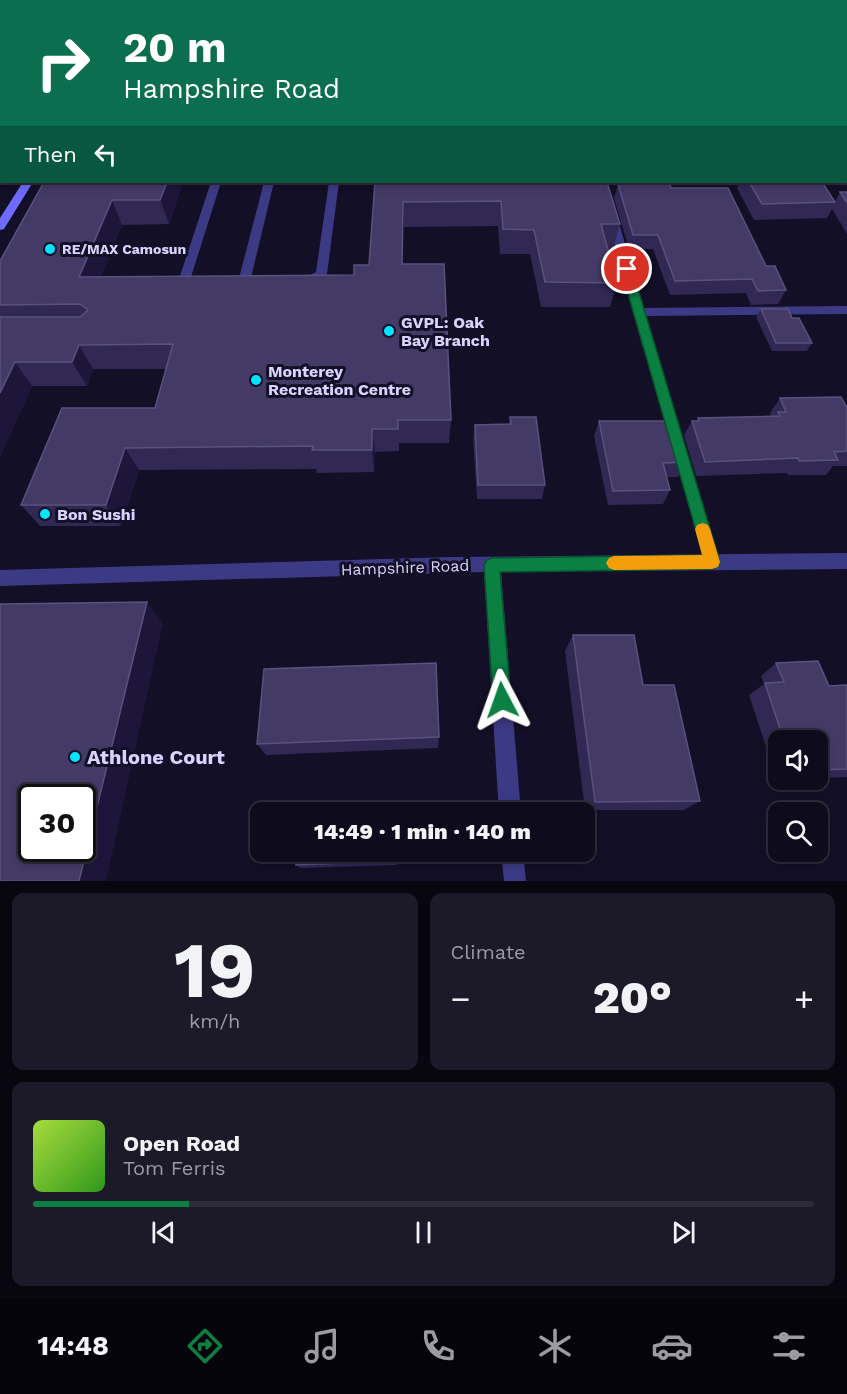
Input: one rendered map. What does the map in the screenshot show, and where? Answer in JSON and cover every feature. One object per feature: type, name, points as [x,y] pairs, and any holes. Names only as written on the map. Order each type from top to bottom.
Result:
[{"type":"main road","points":[[0,227],[27,183]]},
{"type":"street","points":[[602,183],[639,312]]},
{"type":"street","name":"Hampshire Road","points":[[0,578],[492,565],[847,561]]},
{"type":"street","points":[[492,565],[509,802]]},
{"type":"street","points":[[513,862],[514,881]]},
{"type":"lane","points":[[213,286],[195,286],[186,279],[216,183]]},
{"type":"lane","points":[[243,286],[269,183]]},
{"type":"lane","points":[[297,285],[309,282],[321,274],[334,183]]},
{"type":"lane","points":[[712,562],[639,312],[847,310]]},
{"type":"building","points":[[43,183],[167,183],[160,200],[112,200],[79,277],[354,275],[354,265],[369,265],[375,183],[607,183],[620,224],[601,224],[617,283],[545,282],[534,230],[503,229],[501,201],[403,202],[402,264],[444,264],[451,420],[398,420],[398,429],[372,429],[372,450],[312,450],[313,446],[125,448],[106,505],[21,505],[62,408],[155,408],[173,344],[79,345],[72,362],[15,362],[0,393],[0,317],[80,317],[88,310],[80,304],[0,305],[0,261]]},
{"type":"building","points":[[669,183],[671,188],[728,188],[766,266],[775,266],[786,290],[758,291],[752,279],[675,281],[658,235],[633,235],[618,184]]},
{"type":"building","points":[[750,183],[823,183],[835,202],[762,204]]},
{"type":"building","points":[[840,192],[847,192],[847,203]]},
{"type":"building","points":[[761,309],[788,309],[792,318],[799,318],[812,343],[776,343]]},
{"type":"building","points":[[841,397],[847,406],[847,451],[834,452],[838,460],[799,461],[798,458],[705,462],[692,421],[699,421],[698,418],[780,416],[778,412],[786,412],[780,398]]},
{"type":"building","points":[[510,417],[536,417],[545,485],[478,485],[475,425],[511,424]]},
{"type":"building","points":[[599,421],[673,421],[686,462],[663,463],[670,490],[613,491]]},
{"type":"building","name":"Athlone Court","points":[[147,602],[96,811],[96,784],[18,784],[18,862],[84,862],[79,881],[0,881],[0,604]]},
{"type":"building","points":[[573,635],[634,635],[643,685],[674,685],[700,801],[595,802]]},
{"type":"building","points":[[818,661],[829,686],[847,685],[847,769],[828,770],[828,730],[780,730],[765,683],[784,682],[776,663]]},
{"type":"building","points":[[436,663],[439,737],[257,744],[264,669]]},
{"type":"building","points":[[296,862],[370,862],[296,865]]},
{"type":"slow traffic","points":[[614,563],[712,562],[703,529]]},
{"type":"place","name":"RE/MAX Camosun","points":[[50,249]]},
{"type":"place","name":"GVPL: Oak Bay Branch","points":[[389,331]]},
{"type":"place","name":"Monterey Recreation Centre","points":[[256,380]]},
{"type":"place","name":"Bon Sushi","points":[[45,514]]},
{"type":"place","name":"Athlone Court","points":[[75,757]]},
{"type":"route","points":[[502,700],[492,565],[712,562],[627,269]]}]
